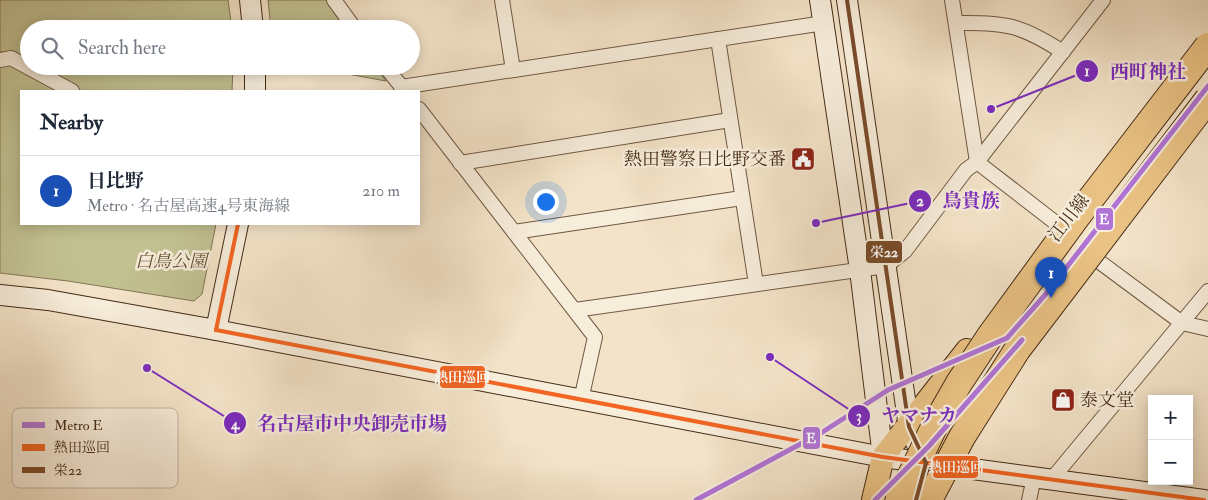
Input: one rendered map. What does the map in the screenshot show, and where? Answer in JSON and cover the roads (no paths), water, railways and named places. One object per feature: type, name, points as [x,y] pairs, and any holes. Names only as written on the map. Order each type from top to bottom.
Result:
[{"type":"highway","points":[[899,500],[935,425],[959,383],[985,344],[1076,218],[1208,46]]},
{"type":"highway","points":[[929,500],[962,437],[1017,350],[1208,99]]},
{"type":"main road","name":"江川線","points":[[872,500],[883,457],[909,427],[1061,227],[1208,39]]},
{"type":"main road","points":[[916,500],[926,464],[1208,111]]},
{"type":"street","points":[[250,0],[251,20]]},
{"type":"street","points":[[334,0],[348,20]]},
{"type":"street","points":[[502,0],[513,70]]},
{"type":"street","points":[[820,0],[860,270],[883,457]]},
{"type":"street","points":[[847,0],[909,427],[926,464]]},
{"type":"street","points":[[952,0],[977,162],[1061,227]]},
{"type":"street","points":[[575,310],[886,266],[905,251],[966,170],[977,162],[1103,0]]},
{"type":"street","points":[[956,23],[997,22],[1011,25],[1037,35],[1063,52]]},
{"type":"street","points":[[392,75],[403,89],[513,70],[824,23]]},
{"type":"street","points":[[718,39],[756,284]]},
{"type":"street","points":[[0,60],[11,58],[20,63]]},
{"type":"street","points":[[42,75],[70,90]]},
{"type":"street","points":[[255,75],[255,90]]},
{"type":"street","points":[[420,110],[595,337],[581,400]]},
{"type":"street","points":[[460,163],[730,120]]},
{"type":"street","points":[[514,232],[742,198]]},
{"type":"street","points":[[216,330],[238,225]]},
{"type":"street","points":[[1093,257],[1182,323],[1208,329]]},
{"type":"street","points":[[1029,500],[1042,479],[1182,323],[1208,291]]},
{"type":"street","points":[[0,295],[48,300],[216,330],[883,457],[1204,500]]},
{"type":"metro line","name":"E","points":[[696,500],[821,433],[888,390],[1007,338],[1045,295],[1208,86]]},
{"type":"metro line","name":"E","points":[[875,500],[929,446],[1022,340]]},
{"type":"place","name":"西町神社","points":[[991,109]]},
{"type":"place","name":"熱田警察日比野交番","points":[[803,159]]},
{"type":"place","name":"鳥貴族","points":[[816,223]]},
{"type":"place","name":"日比野","points":[[1051,298]]},
{"type":"place","name":"ヤマナカ","points":[[770,357]]},
{"type":"place","name":"名古屋市中央卸売市場","points":[[147,368]]},
{"type":"place","name":"泰文堂","points":[[1063,400]]},
{"type":"park label","name":"白鳥公園","points":[[171,261]]}]
